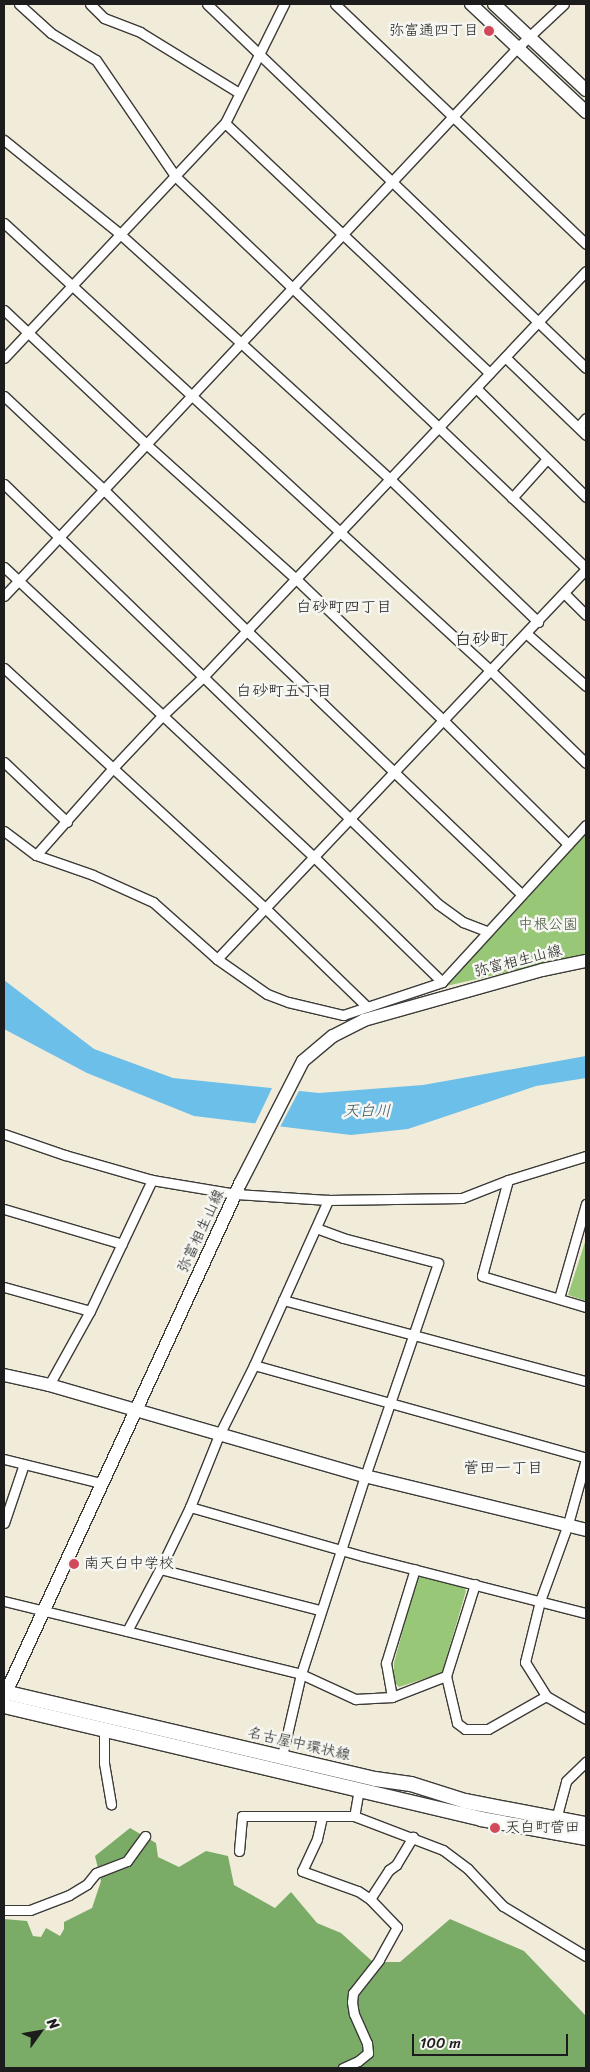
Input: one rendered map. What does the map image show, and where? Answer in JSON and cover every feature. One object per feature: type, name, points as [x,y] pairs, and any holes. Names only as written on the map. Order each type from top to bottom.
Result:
[{"type":"main road","name":"名古屋中環状線","points":[[4,1697],[104,1730],[481,1819],[586,1838]]},
{"type":"main road","name":"名古屋中環状線","points":[[4,1697],[282,1756],[375,1779],[411,1784],[465,1801],[556,1820],[586,1824]]},
{"type":"street","points":[[19,4],[51,33],[96,60],[175,176],[586,569],[527,634],[217,959]]},
{"type":"street","points":[[90,4],[104,18],[140,32],[240,93]]},
{"type":"street","points":[[206,4],[586,368]]},
{"type":"street","points":[[4,358],[225,123],[284,4]]},
{"type":"street","points":[[335,4],[586,244]]},
{"type":"street","points":[[471,4],[586,112]]},
{"type":"street","points":[[494,4],[586,90]]},
{"type":"street","points":[[4,596],[516,48],[564,4]]},
{"type":"street","points":[[225,123],[490,373]]},
{"type":"street","points":[[4,140],[120,234],[241,342],[390,480],[538,622]]},
{"type":"street","points":[[4,223],[491,671],[586,763]]},
{"type":"street","points":[[36,855],[112,769],[247,631],[586,271]]},
{"type":"street","points":[[4,310],[146,444],[296,579],[444,721],[568,844]]},
{"type":"street","points":[[505,357],[586,435]]},
{"type":"street","points":[[476,388],[586,497]]},
{"type":"street","points":[[4,396],[103,489],[247,631],[521,894]]},
{"type":"street","points":[[578,427],[586,418]]},
{"type":"street","points":[[512,498],[547,458]]},
{"type":"street","points":[[4,484],[438,904],[463,922],[486,931]]},
{"type":"street","points":[[4,567],[314,857],[442,982]]},
{"type":"street","points":[[564,593],[586,615]]},
{"type":"street","points":[[527,634],[586,686]]},
{"type":"street","points":[[4,668],[265,908],[367,1007]]},
{"type":"street","points":[[4,762],[67,822]]},
{"type":"street","points":[[4,831],[36,855],[93,875],[153,902],[217,959],[251,985],[288,1002],[343,1015],[442,982],[486,931],[586,825]]},
{"type":"street","name":"弥富相生山線","points":[[4,1697],[238,1189],[303,1061],[333,1036],[364,1020],[542,970],[586,961]]},
{"type":"street","points":[[4,1134],[65,1155],[152,1180],[328,1200],[462,1198],[508,1180],[586,1156]]},
{"type":"street","points":[[49,1385],[90,1311],[152,1180]]},
{"type":"street","points":[[508,1180],[482,1276],[586,1307]]},
{"type":"street","points":[[127,1631],[190,1507],[219,1435],[254,1365],[328,1200]]},
{"type":"street","points":[[559,1298],[586,1204]]},
{"type":"street","points":[[4,1210],[122,1244]]},
{"type":"street","points":[[282,1756],[301,1674],[320,1610],[438,1263],[343,1238],[316,1228]]},
{"type":"street","points":[[4,1287],[90,1311]]},
{"type":"street","points":[[283,1300],[586,1381]]},
{"type":"street","points":[[254,1365],[586,1458],[568,1524],[540,1601],[525,1662],[546,1696],[586,1718]]},
{"type":"street","points":[[4,1374],[49,1385],[364,1476],[568,1524],[586,1530]]},
{"type":"street","points":[[4,1458],[101,1483]]},
{"type":"street","points":[[4,1523],[24,1464]]},
{"type":"street","points":[[190,1507],[341,1550],[586,1613]]},
{"type":"street","points":[[160,1569],[320,1610]]},
{"type":"street","points":[[392,1697],[386,1663],[415,1569]]},
{"type":"street","points":[[475,1584],[446,1676],[457,1723],[465,1729],[488,1729],[546,1696]]},
{"type":"street","points":[[4,1601],[301,1674],[355,1699],[392,1697],[446,1676]]},
{"type":"street","points":[[104,1730],[104,1763],[111,1804]]},
{"type":"street","points":[[556,1820],[566,1781],[586,1762]]},
{"type":"street","points":[[354,1816],[359,1789]]},
{"type":"street","points":[[239,1852],[242,1816],[354,1816],[443,1850],[468,1870],[504,1906],[586,1956]]},
{"type":"street","points":[[322,1817],[317,1839],[302,1871],[358,1891],[370,1899],[397,1927],[379,1960],[353,1993],[354,2014],[367,2042],[368,2053],[358,2061],[343,2068]]},
{"type":"street","points":[[4,1910],[30,1910],[69,1895],[86,1884],[96,1873],[127,1860],[145,1836]]},
{"type":"street","points":[[370,1899],[389,1870],[396,1865],[413,1837]]},
{"type":"green space","name":"中根公園","points":[[586,830],[586,954],[442,987],[486,936]]},
{"type":"green space","points":[[586,1239],[586,1301],[568,1295]]},
{"type":"green space","points":[[421,1574],[463,1586],[466,1591],[442,1673],[399,1687],[394,1682],[394,1663],[417,1577]]},
{"type":"green space","points":[[130,1828],[156,1843],[158,1857],[179,1867],[206,1851],[228,1856],[234,1885],[275,1908],[291,1892],[317,1923],[341,1933],[373,1962],[400,1962],[450,1919],[524,1951],[586,2016],[586,2068],[4,2068],[4,1919],[27,1921],[33,1936],[41,1937],[46,1928],[60,1936],[64,1929],[64,1922],[92,1908],[101,1881],[95,1856]]},
{"type":"water","name":"天白川","points":[[4,980],[94,1049],[173,1078],[319,1093],[423,1085],[586,1056],[586,1078],[536,1086],[408,1129],[351,1135],[194,1116],[87,1073],[4,1029]]},
{"type":"pier","points":[[273,1086],[300,1089],[279,1129],[254,1126]]},
{"type":"place","name":"弥富通四丁目","points":[[489,31]]},
{"type":"place","name":"南天白中学校","points":[[74,1564]]},
{"type":"place","name":"天白町菅田","points":[[495,1828]]},
{"type":"district","name":"白砂町四丁目","points":[[344,607]]},
{"type":"district","name":"白砂町","points":[[481,639]]},
{"type":"district","name":"白砂町五丁目","points":[[284,691]]},
{"type":"district","name":"菅田一丁目","points":[[503,1468]]}]
